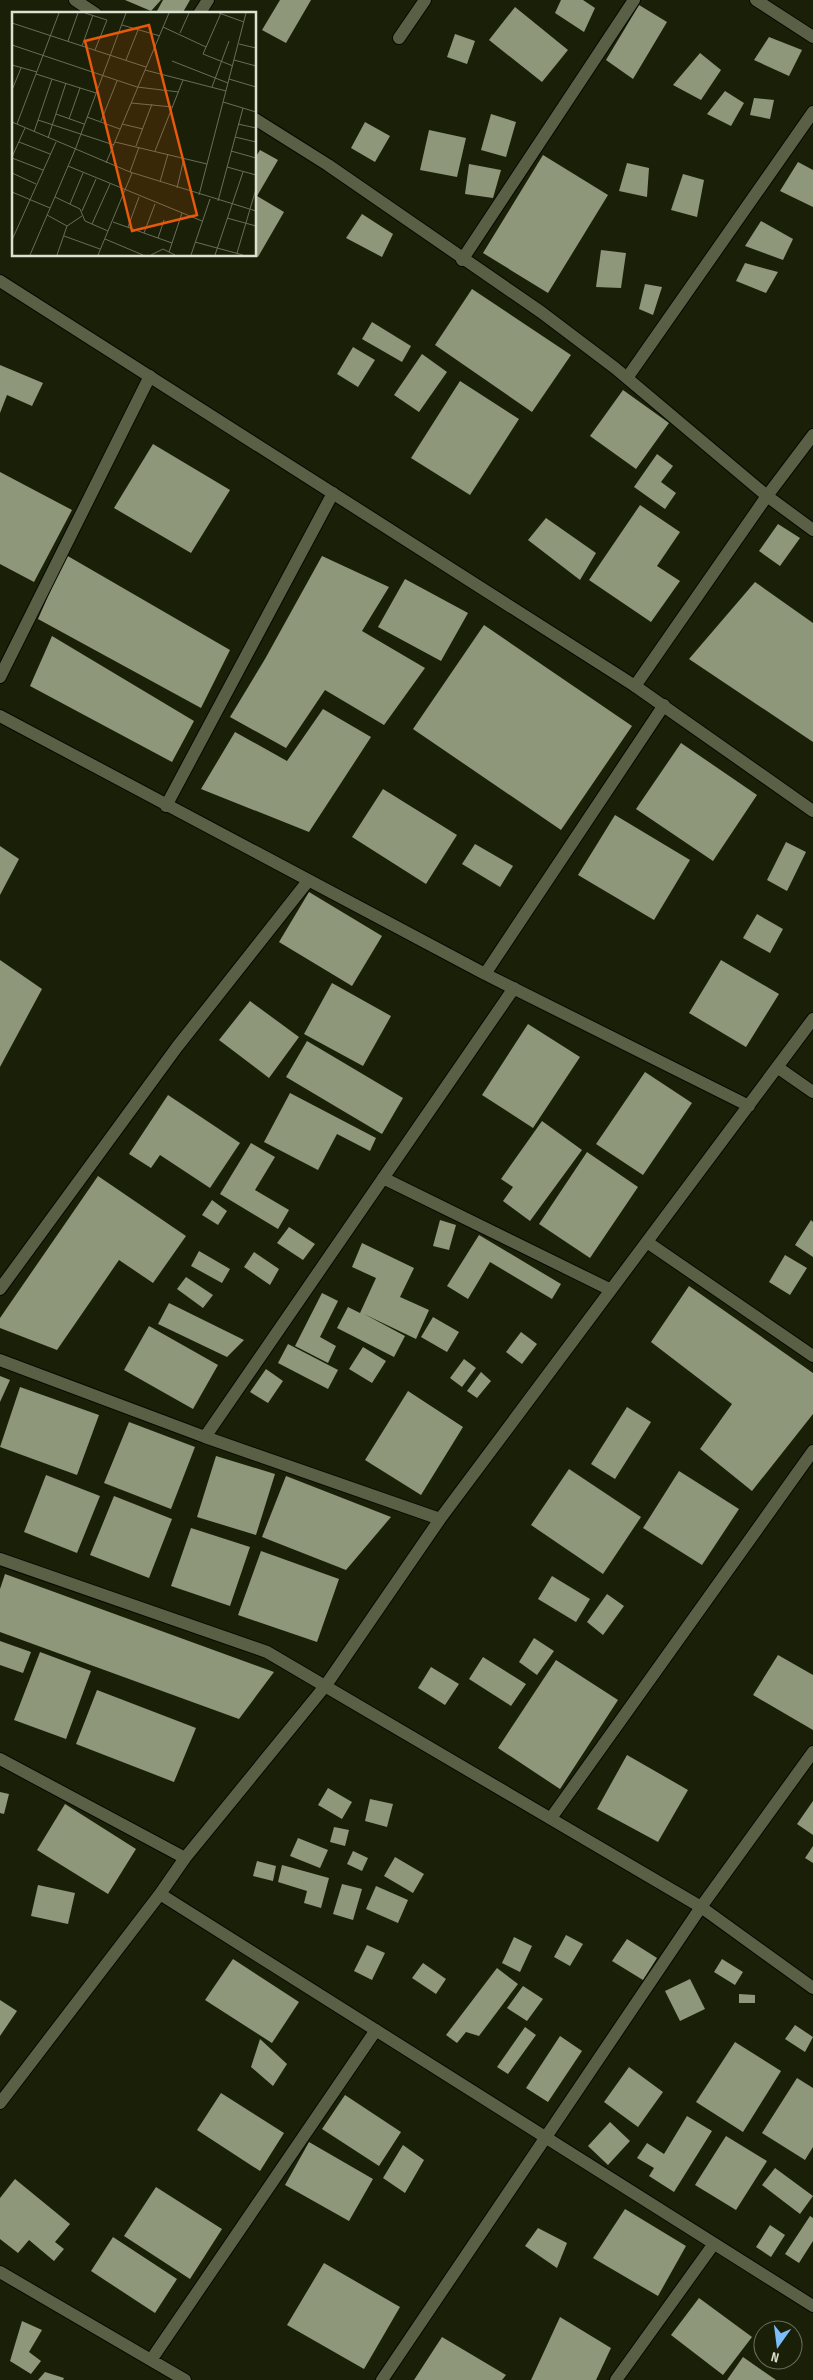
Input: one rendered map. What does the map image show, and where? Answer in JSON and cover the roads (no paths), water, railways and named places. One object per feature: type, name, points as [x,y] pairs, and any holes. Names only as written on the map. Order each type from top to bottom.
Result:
[{"type":"street","points":[[75,0],[93,12]]},
{"type":"street","points":[[200,12],[208,0]]},
{"type":"street","points":[[399,38],[425,0]]},
{"type":"street","points":[[462,260],[634,0]]},
{"type":"street","points":[[756,0],[813,37]]},
{"type":"street","points":[[627,378],[813,112]]},
{"type":"street","points":[[256,119],[328,165],[462,260],[541,312],[627,378],[767,496],[813,530]]},
{"type":"street","points":[[0,281],[664,704],[813,811]]},
{"type":"street","points":[[0,677],[150,376]]},
{"type":"street","points":[[635,686],[767,496],[813,435]]},
{"type":"street","points":[[166,806],[333,493]]},
{"type":"street","points":[[485,974],[664,704]]},
{"type":"street","points":[[0,716],[485,974],[749,1106]]},
{"type":"street","points":[[0,1289],[177,1047],[308,881]]},
{"type":"street","points":[[205,1437],[514,988]]},
{"type":"street","points":[[0,2103],[160,1894],[185,1858],[326,1684],[440,1519],[813,1020]]},
{"type":"street","points":[[777,1067],[813,1092]]},
{"type":"street","points":[[383,1178],[611,1290]]},
{"type":"street","points":[[647,1242],[813,1356]]},
{"type":"street","points":[[0,1360],[205,1437],[440,1519]]},
{"type":"street","points":[[551,1818],[813,1451]]},
{"type":"street","points":[[0,1558],[267,1652],[326,1684],[701,1907],[813,1988]]},
{"type":"street","points":[[382,2380],[701,1907],[813,1752]]},
{"type":"street","points":[[0,1759],[185,1858]]},
{"type":"street","points":[[160,1894],[813,2306]]},
{"type":"street","points":[[151,2360],[376,2030]]},
{"type":"street","points":[[616,2380],[713,2244]]},
{"type":"street","points":[[0,2272],[185,2380]]}]
